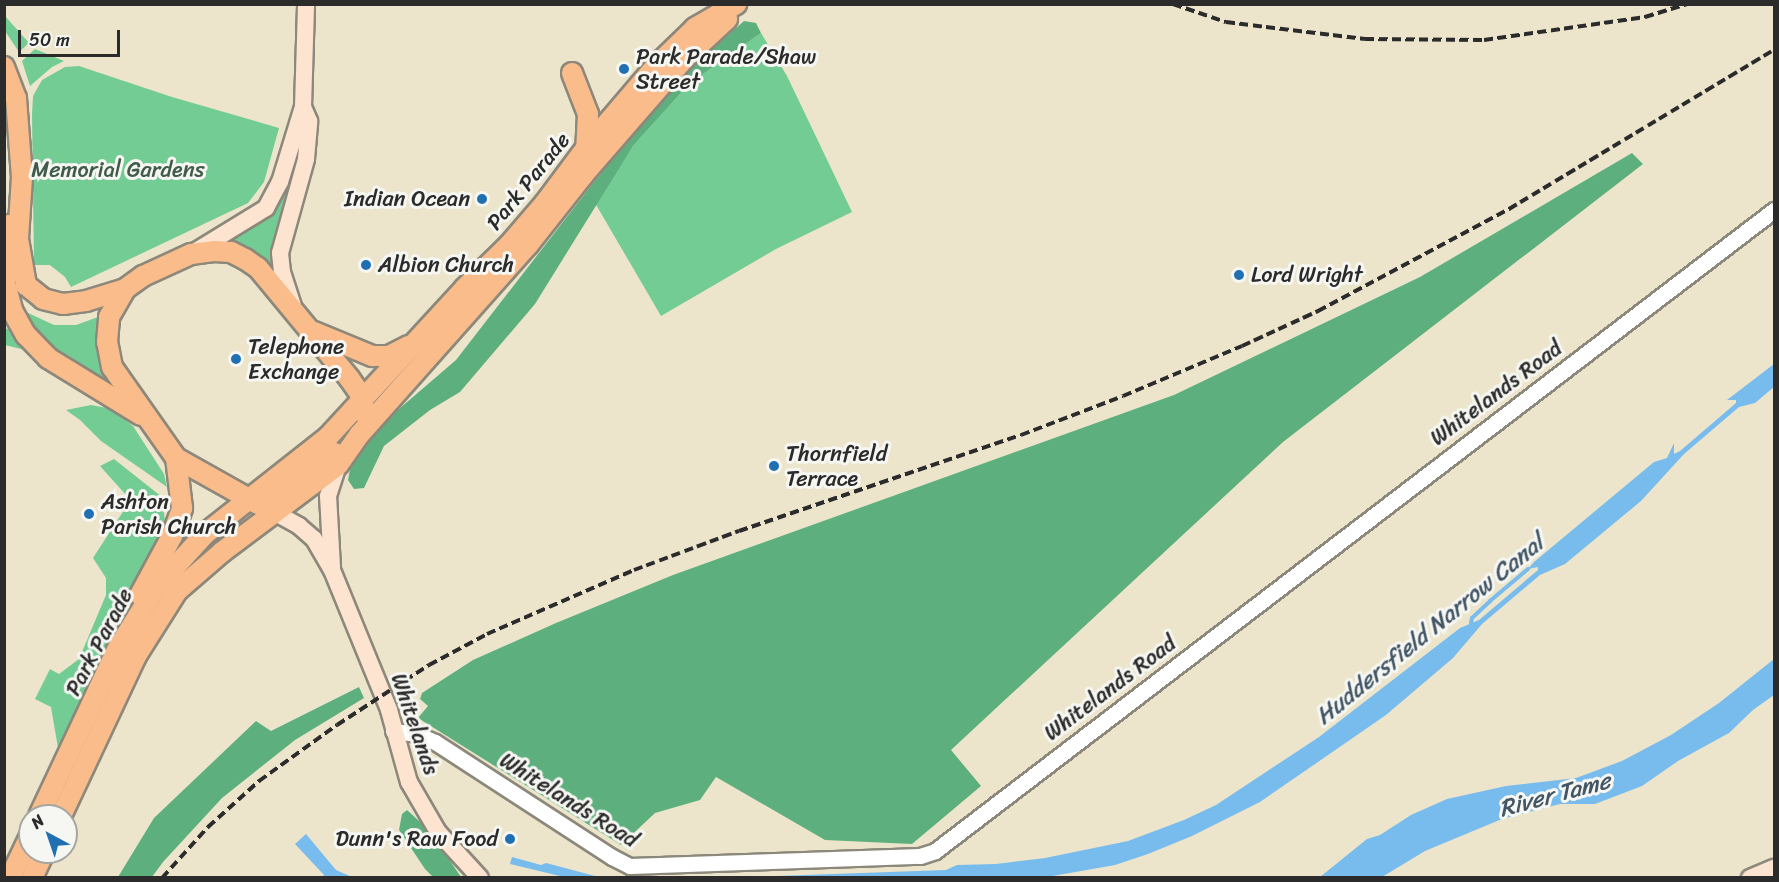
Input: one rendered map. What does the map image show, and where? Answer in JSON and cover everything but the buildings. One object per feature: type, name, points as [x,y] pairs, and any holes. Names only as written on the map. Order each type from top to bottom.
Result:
[{"type":"highway","name":"Park Parade","points":[[45,804],[117,650],[154,590],[205,534],[247,499],[322,443],[363,402],[419,339],[509,245],[586,148],[657,65],[687,36],[736,4]]},
{"type":"highway","name":"Park Parade","points":[[67,804],[136,656],[177,591],[274,512],[338,465],[359,435],[528,245],[584,174],[684,59],[742,4]]},
{"type":"highway","points":[[4,67],[16,98],[22,177],[18,239],[22,270],[31,289],[43,299],[63,304],[86,301],[125,289],[143,276],[191,254],[214,251],[231,252],[258,268],[349,378],[363,402],[364,422],[359,435],[272,496],[259,500],[247,499]]},
{"type":"highway","points":[[572,73],[588,114],[586,148]]},
{"type":"highway","points":[[22,177],[8,225],[5,255],[5,283],[13,312],[26,335],[48,358],[146,418]]},
{"type":"highway","points":[[125,289],[109,317],[108,355],[112,367],[146,418],[176,458],[274,512]]},
{"type":"highway","points":[[309,330],[353,350],[380,357],[397,353],[419,339]]},
{"type":"highway","points":[[117,650],[136,603],[179,517],[182,500],[176,458]]},
{"type":"highway","points":[[10,878],[18,861]]},
{"type":"highway","points":[[32,878],[38,864]]},
{"type":"main road","points":[[191,254],[266,208],[280,182],[303,107],[306,4]]},
{"type":"main road","points":[[296,312],[282,272],[279,253],[306,159],[309,121],[303,107]]},
{"type":"main road","name":"Whitelands","points":[[332,570],[328,496],[338,465]]},
{"type":"main road","name":"Whitelands","points":[[274,512],[307,532],[332,570],[389,710],[393,731],[419,802],[438,832],[477,874]]},
{"type":"main road","points":[[1750,878],[1774,868]]},
{"type":"street","name":"Whitelands Road","points":[[393,731],[416,734],[435,742],[612,857],[630,866],[920,856],[943,844],[1774,210]]},
{"type":"green space","points":[[5,16],[29,43],[19,52],[5,31]]},
{"type":"green space","points":[[744,21],[756,23],[761,33],[689,84],[633,146],[535,304],[460,392],[430,410],[384,446],[364,488],[354,489],[348,480],[351,464],[378,427],[456,360],[594,182],[680,78]]},
{"type":"green space","points":[[761,33],[787,76],[852,212],[776,249],[661,316],[595,203],[633,146],[689,84]]},
{"type":"green space","points":[[35,49],[64,61],[52,67],[30,86],[22,61]]},
{"type":"green space","name":"Memorial Gardens","points":[[79,66],[172,97],[279,128],[264,182],[248,203],[71,287],[65,277],[50,265],[34,265],[32,115],[33,96],[42,80],[65,67]]},
{"type":"green space","points":[[1632,153],[1643,164],[1283,442],[951,750],[981,786],[912,844],[825,840],[716,777],[700,800],[655,813],[621,845],[418,718],[428,706],[420,699],[422,693],[473,660],[673,575],[1174,395],[1420,277]]},
{"type":"green space","points":[[290,183],[273,241],[271,264],[266,266],[225,245],[225,240],[263,221],[279,202]]},
{"type":"green space","points":[[26,312],[54,325],[76,325],[98,317],[101,350],[115,385],[51,346],[31,325]]},
{"type":"green space","points":[[12,328],[23,344],[21,349],[5,345],[5,329]]},
{"type":"green space","points":[[91,405],[112,409],[133,426],[164,474],[167,487],[101,441],[66,410]]},
{"type":"green space","points":[[114,459],[162,497],[165,521],[58,748],[51,707],[35,699],[50,669],[59,674],[79,659],[106,595],[106,578],[93,558],[126,507],[121,501],[127,496],[100,466]]},
{"type":"green space","points":[[359,687],[364,698],[295,740],[222,798],[152,877],[118,877],[154,818],[256,721],[271,731]]},
{"type":"green space","points":[[407,810],[429,830],[461,877],[433,877],[425,869],[399,830],[402,814]]},
{"type":"water","points":[[1774,364],[1774,387],[1755,403],[1739,407],[1684,454],[1641,501],[1565,564],[1540,575],[1482,624],[1453,658],[1386,715],[1260,802],[1192,836],[1148,854],[1115,865],[1047,877],[750,877],[946,870],[957,865],[996,864],[1045,858],[1128,841],[1216,805],[1319,737],[1460,628],[1479,620],[1538,570],[1538,567],[1528,569],[1534,562],[1654,462],[1667,458],[1674,443],[1674,454],[1680,451],[1736,403],[1736,400],[1727,400]]},
{"type":"water","name":"River Tame","points":[[1774,659],[1774,695],[1753,710],[1729,733],[1678,761],[1642,786],[1595,804],[1560,804],[1502,819],[1425,851],[1382,877],[1320,877],[1367,839],[1380,835],[1411,815],[1447,799],[1506,786],[1576,778],[1622,761],[1671,735],[1719,703]]},
{"type":"water","points":[[306,834],[336,870],[352,877],[323,877],[324,875],[295,844]]},
{"type":"water","points":[[512,857],[599,877],[564,877],[510,864]]},
{"type":"waterway","name":"Huddersfield Narrow Canal","points":[[1471,623],[1472,618],[1528,569]]},
{"type":"railway","points":[[1173,4],[1226,22],[1365,39],[1484,40],[1645,17],[1687,4]]},
{"type":"railway","points":[[162,878],[208,827],[259,781],[337,725],[429,665],[487,634],[634,570],[739,531],[1021,435],[1123,396],[1242,346],[1318,311],[1509,209],[1774,50]]},
{"type":"place","name":"Park Parade/Shaw Street","points":[[624,69]]},
{"type":"place","name":"Indian Ocean","points":[[482,199]]},
{"type":"place","name":"Albion Church","points":[[366,265]]},
{"type":"place","name":"Lord Wright","points":[[1239,275]]},
{"type":"place","name":"Telephone Exchange","points":[[236,359]]},
{"type":"place","name":"Thornfield Terrace","points":[[774,466]]},
{"type":"place","name":"Ashton Parish Church","points":[[89,514]]},
{"type":"place","name":"Dunn's Raw Food","points":[[510,839]]}]
